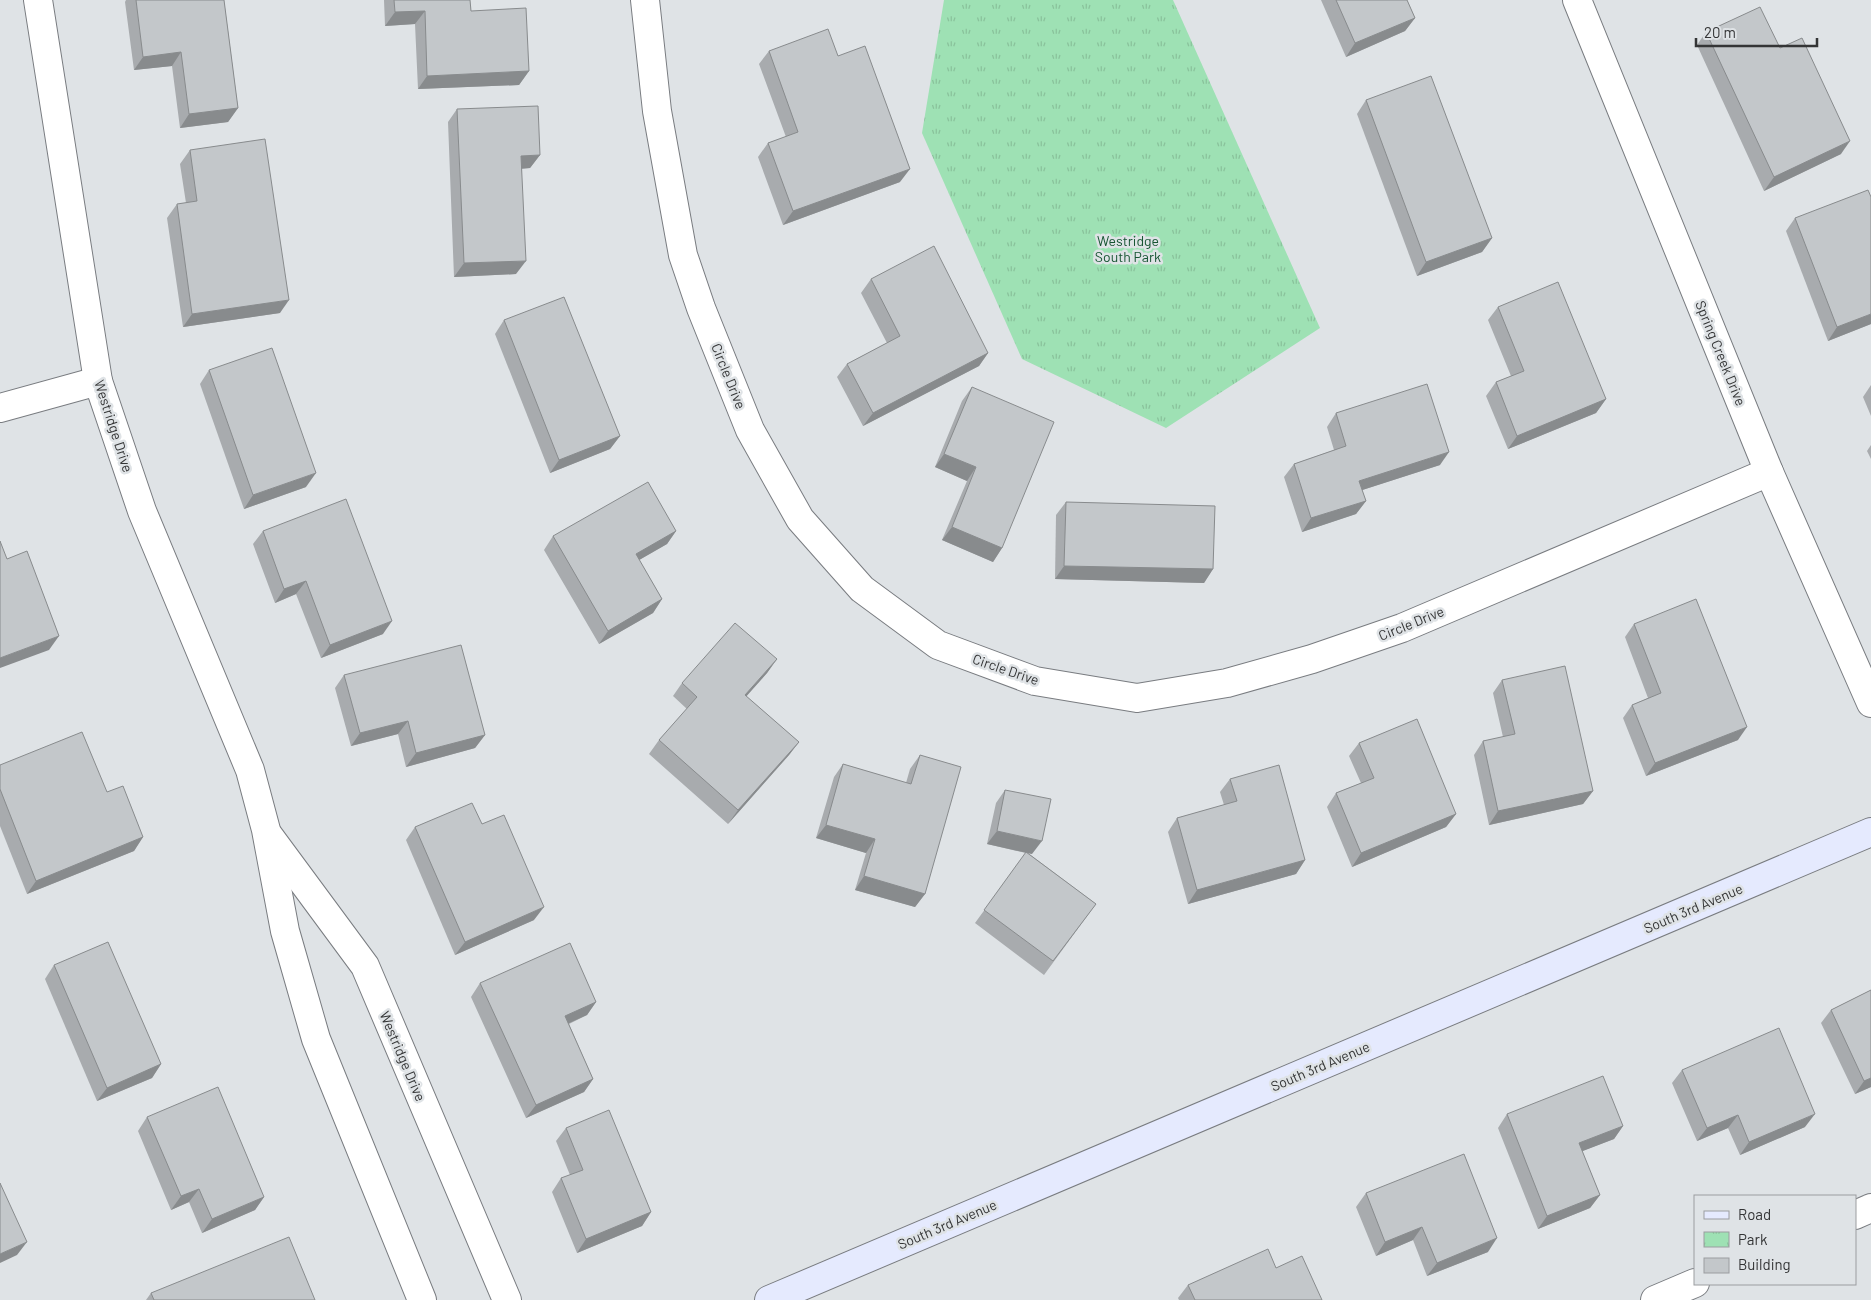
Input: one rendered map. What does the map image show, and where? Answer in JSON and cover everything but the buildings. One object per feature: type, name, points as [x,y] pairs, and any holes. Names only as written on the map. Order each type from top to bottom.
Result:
[{"type":"main road","name":"South 3rd Avenue","points":[[769,1300],[1871,832]]},
{"type":"street","name":"Westridge Drive","points":[[38,0],[98,381],[142,511],[250,770],[266,830],[285,931],[316,1039],[422,1300]]},
{"type":"street","name":"Circle Drive","points":[[646,0],[657,112],[683,255],[701,308],[750,430],[800,520],[862,589],[938,645],[1035,681],[1137,698],[1227,683],[1312,659],[1402,628],[1768,472]]},
{"type":"street","name":"Spring Creek Drive","points":[[1577,0],[1768,472],[1871,704]]},
{"type":"street","points":[[0,408],[98,381]]},
{"type":"street","name":"Westridge Drive","points":[[266,830],[365,966],[507,1300]]},
{"type":"street","points":[[1856,1215],[1871,1208]]},
{"type":"street","points":[[1655,1300],[1694,1283]]},
{"type":"green space","name":"Westridge South Park","points":[[944,0],[1173,0],[1320,328],[1166,428],[1022,359],[922,133]]}]
